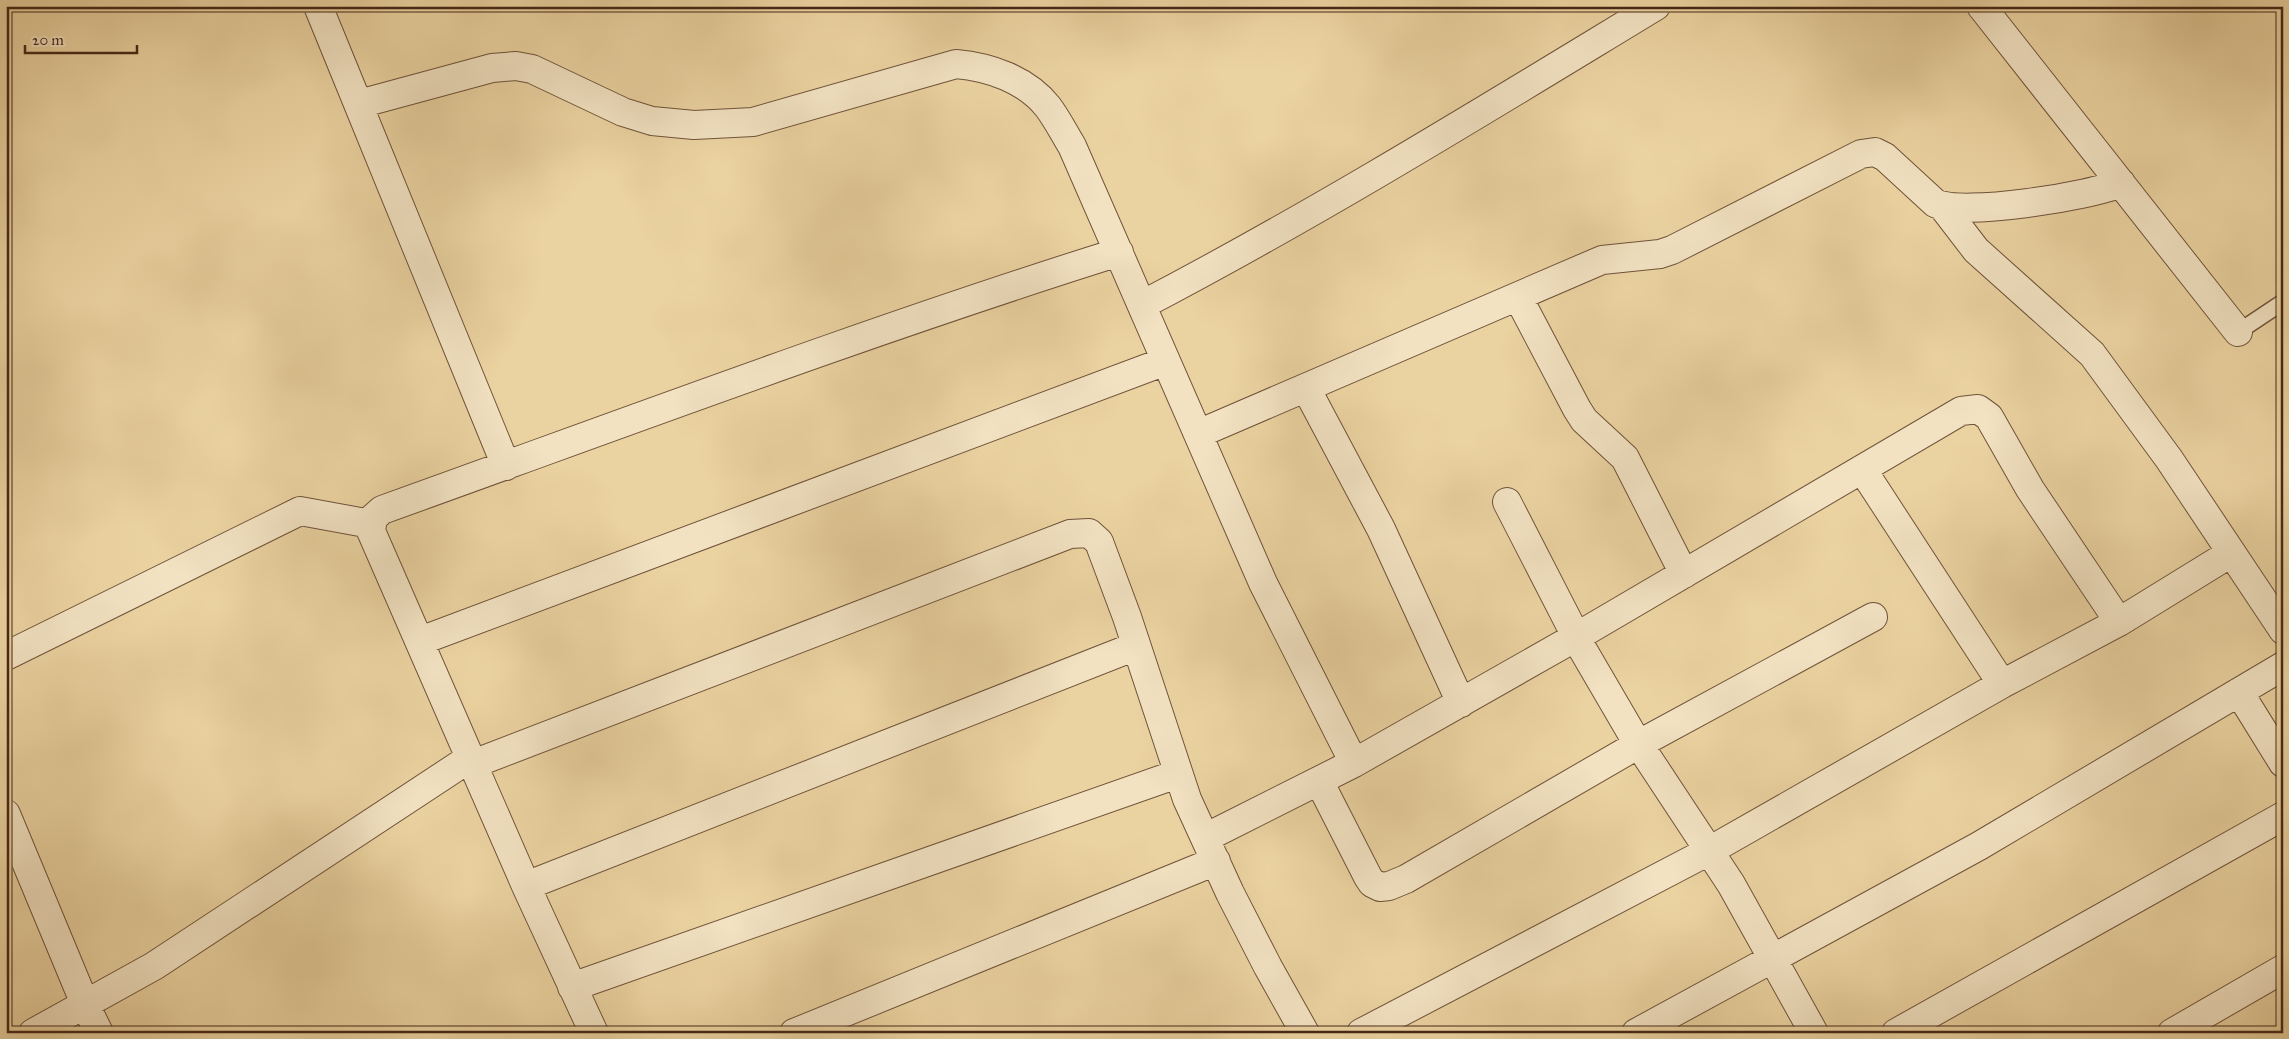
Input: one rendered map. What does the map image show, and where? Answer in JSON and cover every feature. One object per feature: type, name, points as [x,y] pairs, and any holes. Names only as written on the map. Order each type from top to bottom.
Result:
[{"type":"street","points":[[318,6],[506,466]]},
{"type":"street","points":[[1142,305],[1204,273],[1426,145],[1656,6]]},
{"type":"street","points":[[1981,6],[2238,332]]},
{"type":"street","points":[[359,104],[492,68],[516,66],[532,69],[624,112],[652,121],[694,125],[753,122],[956,64],[975,66],[1000,73],[1027,88],[1047,106],[1072,146],[1263,583],[1354,763]]},
{"type":"street","points":[[1198,434],[1602,260],[1660,254],[1672,250],[1861,154],[1875,152],[1885,157],[1935,203],[1943,207],[1973,209],[2091,193],[2121,184]]},
{"type":"street","points":[[1943,207],[1976,250],[2092,354],[2169,459],[2283,630]]},
{"type":"street","points":[[594,1033],[526,886],[371,531],[371,524],[376,514],[382,510],[1006,288],[1119,252]]},
{"type":"street","points":[[1518,297],[1584,420],[1625,458],[1684,574]]},
{"type":"street","points":[[420,641],[1166,361]]},
{"type":"street","points":[[1306,388],[1381,529],[1461,703]]},
{"type":"street","points":[[794,1033],[1210,849],[1319,781],[1576,637],[1962,410],[1978,409],[1984,412],[2030,489],[2119,622]]},
{"type":"street","points":[[1862,469],[2002,684]]},
{"type":"street","points":[[1507,502],[1576,637],[1639,744],[1730,884],[1814,1033]]},
{"type":"street","points":[[6,656],[300,511],[371,524]]},
{"type":"street","points":[[33,1033],[154,966],[472,761],[1070,534],[1089,533],[1099,542],[1136,646],[1177,774],[1210,849],[1268,967],[1306,1033]]},
{"type":"street","points":[[1361,1033],[1709,851],[2002,684],[2119,622],[2232,553]]},
{"type":"street","points":[[1319,781],[1372,884],[1380,887],[1398,883],[1431,866],[1639,744],[1873,617]]},
{"type":"street","points":[[526,886],[1136,646]]},
{"type":"street","points":[[1636,1033],[1979,846],[2283,666]]},
{"type":"street","points":[[2239,692],[2283,763]]},
{"type":"street","points":[[572,986],[1177,774]]},
{"type":"street","points":[[6,814],[85,1004],[99,1033]]},
{"type":"street","points":[[1896,1033],[2283,816]]},
{"type":"street","points":[[2172,1033],[2283,969]]},
{"type":"lane","points":[[2238,332],[2283,302]]}]
